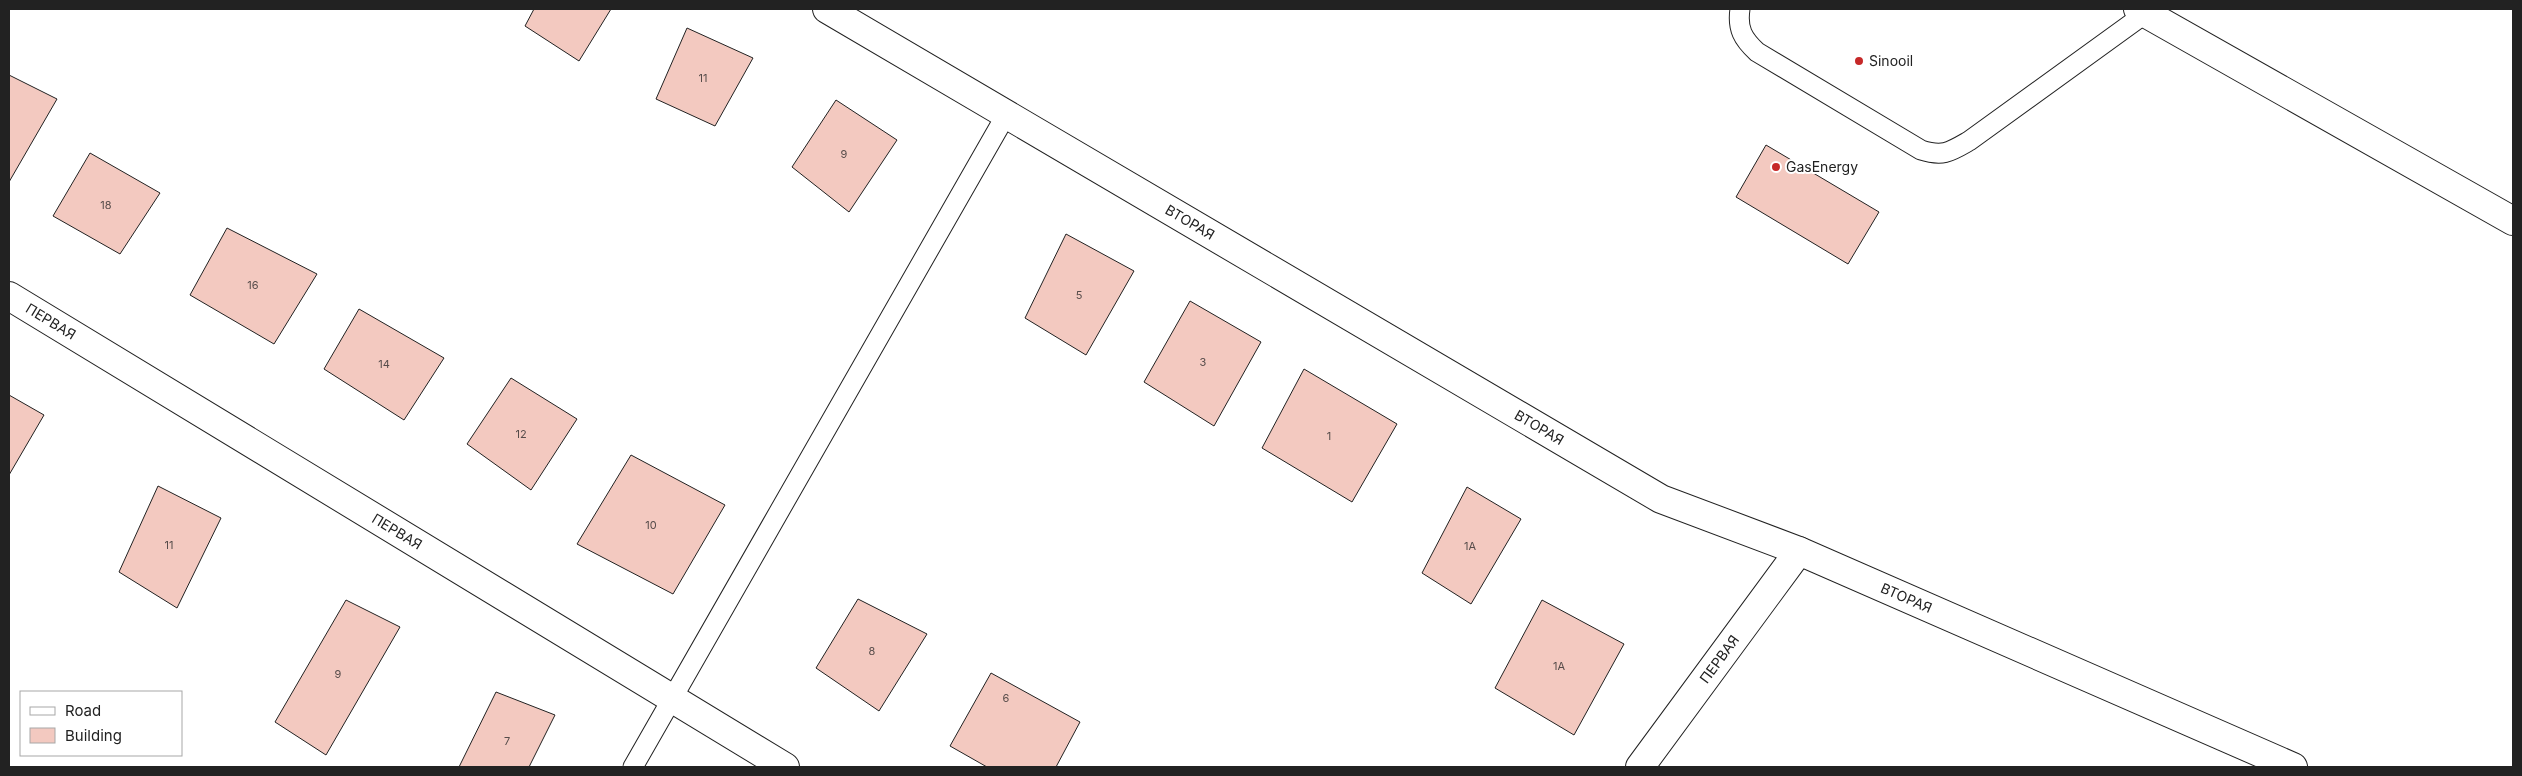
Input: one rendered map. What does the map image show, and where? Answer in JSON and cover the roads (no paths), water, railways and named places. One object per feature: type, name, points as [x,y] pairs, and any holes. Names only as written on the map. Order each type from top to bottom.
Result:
[{"type":"street","name":"ВТОРАЯ","points":[[827,9],[1661,498],[1799,551],[2292,767]]},
{"type":"street","points":[[2142,11],[2513,221]]},
{"type":"street","name":"ПЕРВАЯ","points":[[9,296],[672,701],[784,767]]},
{"type":"street","name":"ПЕРВАЯ","points":[[1640,767],[1799,551]]},
{"type":"lane","points":[[1740,9],[1738,23],[1744,40],[1757,52],[1921,150],[1936,155],[1952,151],[1969,141],[2142,11]]},
{"type":"lane","points":[[633,767],[1006,115]]},
{"type":"place","name":"Sinooil","points":[[1859,61]]},
{"type":"place","name":"GasEnergy","points":[[1776,167]]}]
